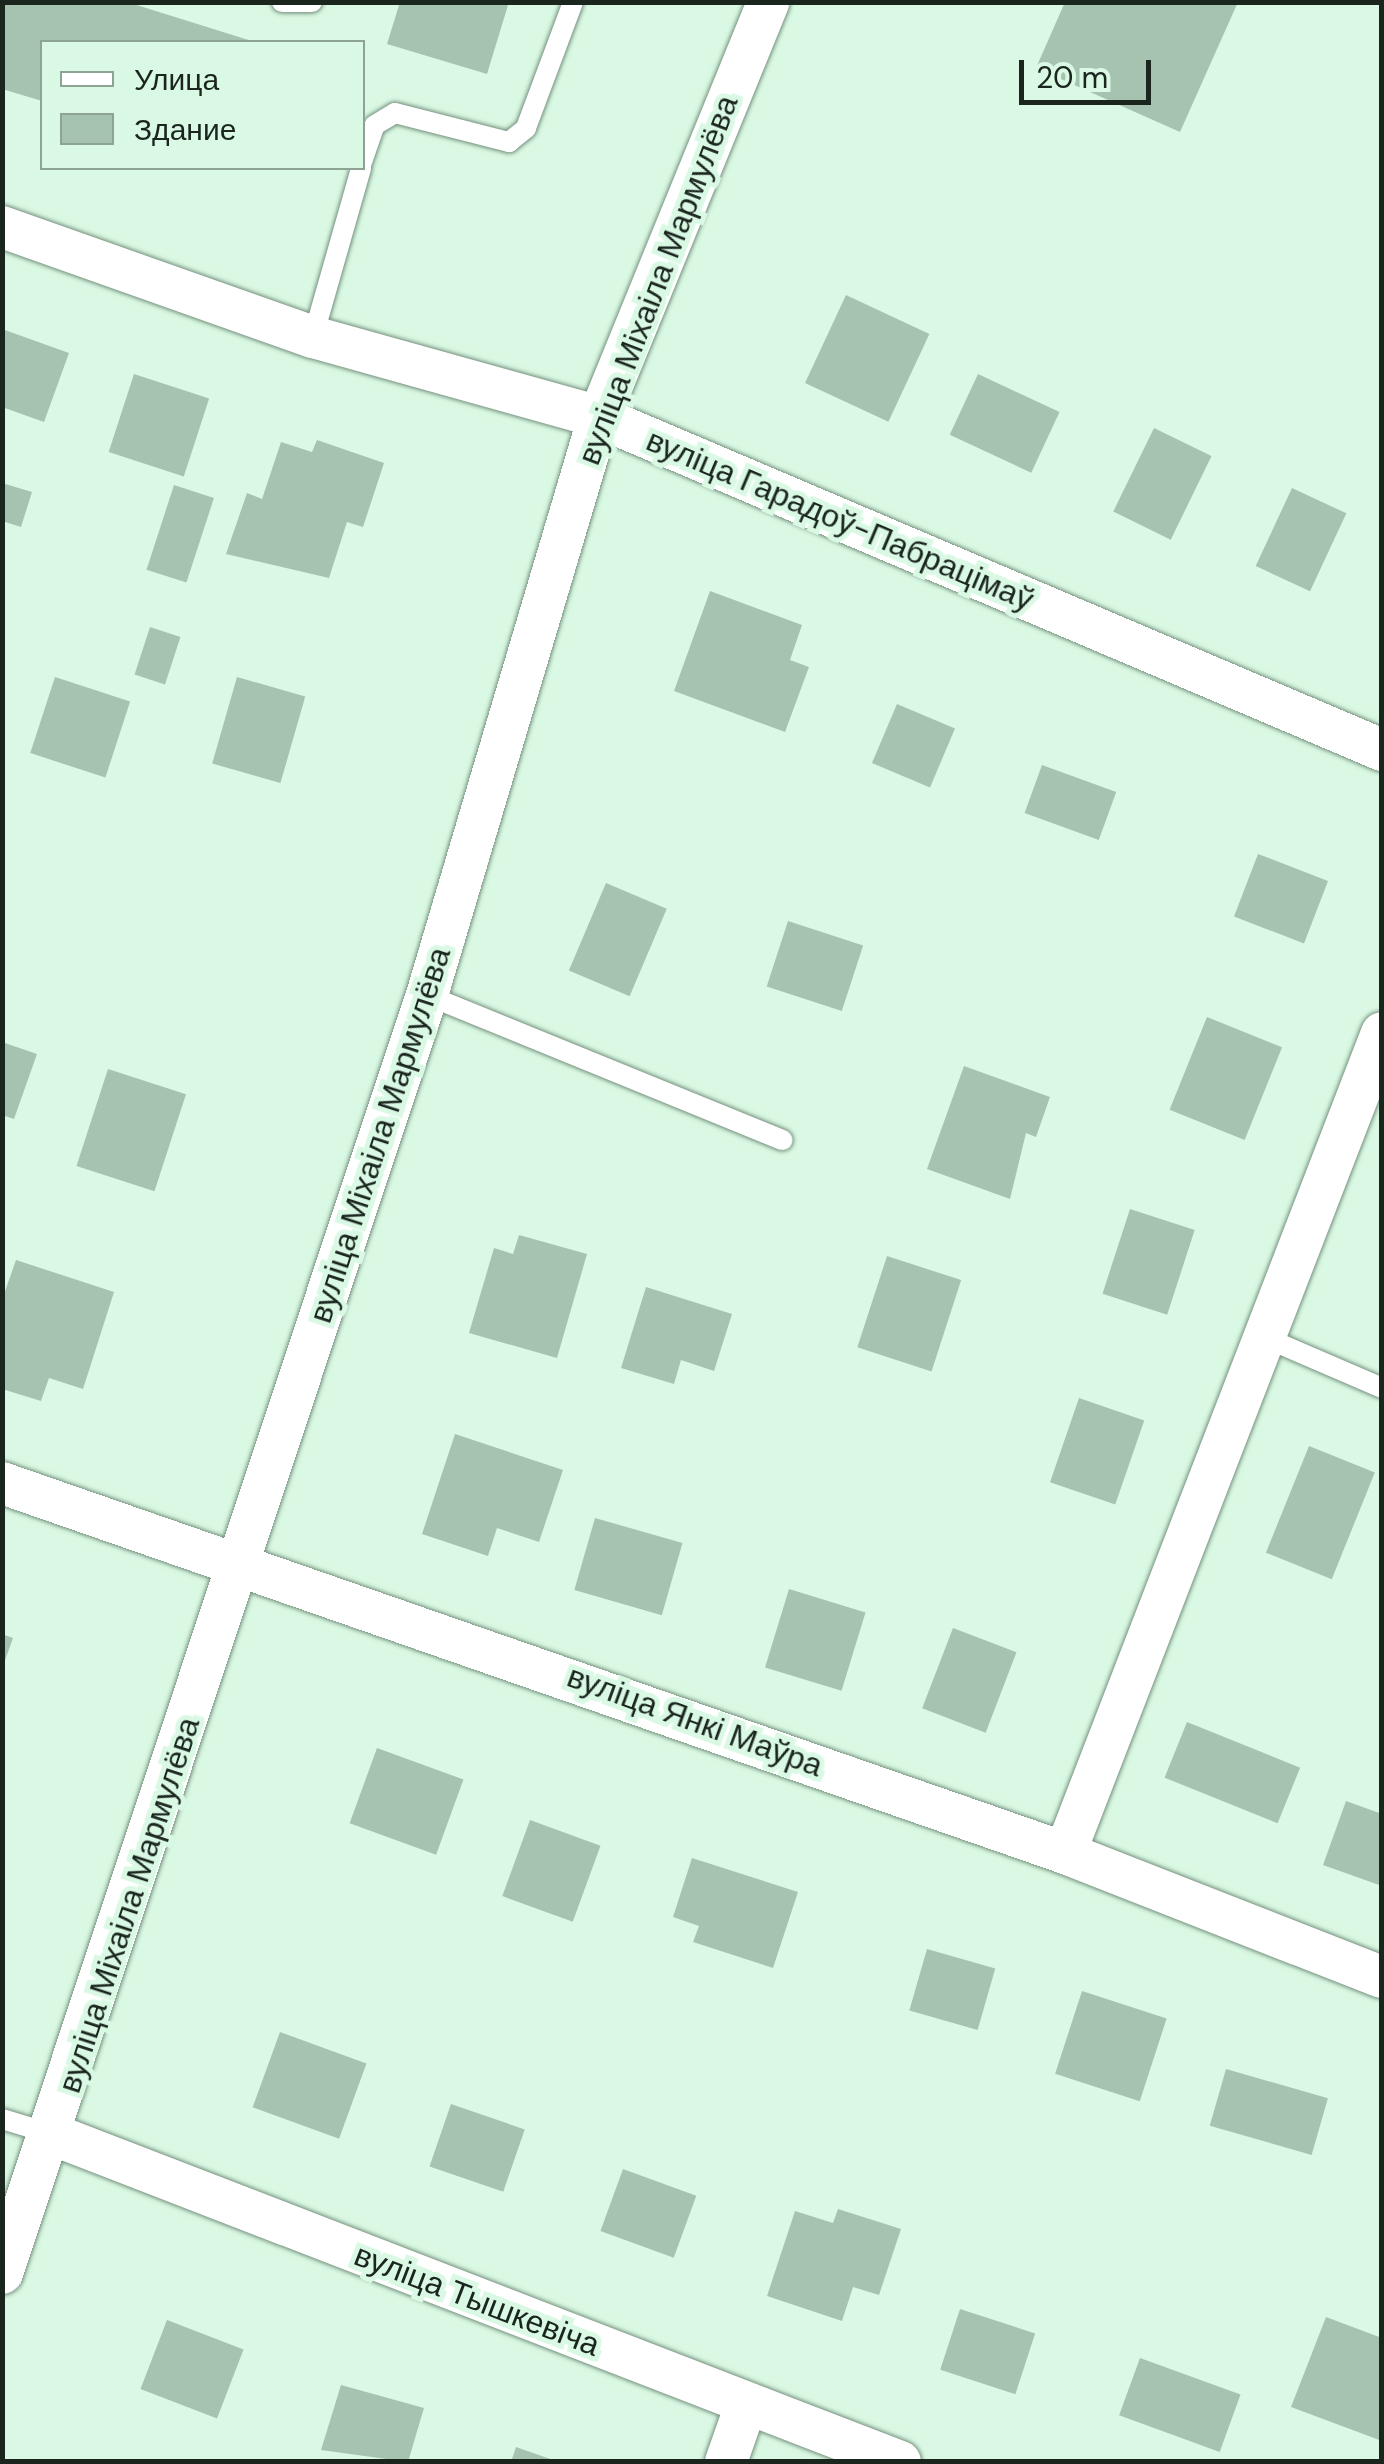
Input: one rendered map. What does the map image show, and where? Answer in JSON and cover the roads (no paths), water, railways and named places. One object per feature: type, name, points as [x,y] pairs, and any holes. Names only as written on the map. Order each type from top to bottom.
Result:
[{"type":"street","name":"вуліца Міхаіла Мармулёва","points":[[2,2272],[54,2135],[428,995],[599,417],[768,2]]},
{"type":"street","name":"вуліца Гарадоў-Пабрацімаў","points":[[2,227],[313,337],[599,417],[1382,750]]},
{"type":"street","points":[[1066,1853],[1382,1032]]},
{"type":"street","name":"вуліца Янкі Маўра","points":[[2,1483],[242,1559],[1066,1853],[1382,1977]]},
{"type":"street","name":"вуліца Тышкевіча","points":[[54,2135],[900,2462]]},
{"type":"street","points":[[726,2462],[746,2405]]},
{"type":"lane","points":[[282,2],[312,2]]},
{"type":"lane","points":[[365,156],[375,125],[395,113],[509,142],[526,128],[573,2]]},
{"type":"lane","points":[[313,337],[361,170]]},
{"type":"lane","points":[[428,995],[783,1140]]},
{"type":"lane","points":[[1266,1338],[1382,1388]]},
{"type":"lane","points":[[2,2119],[54,2135]]}]
